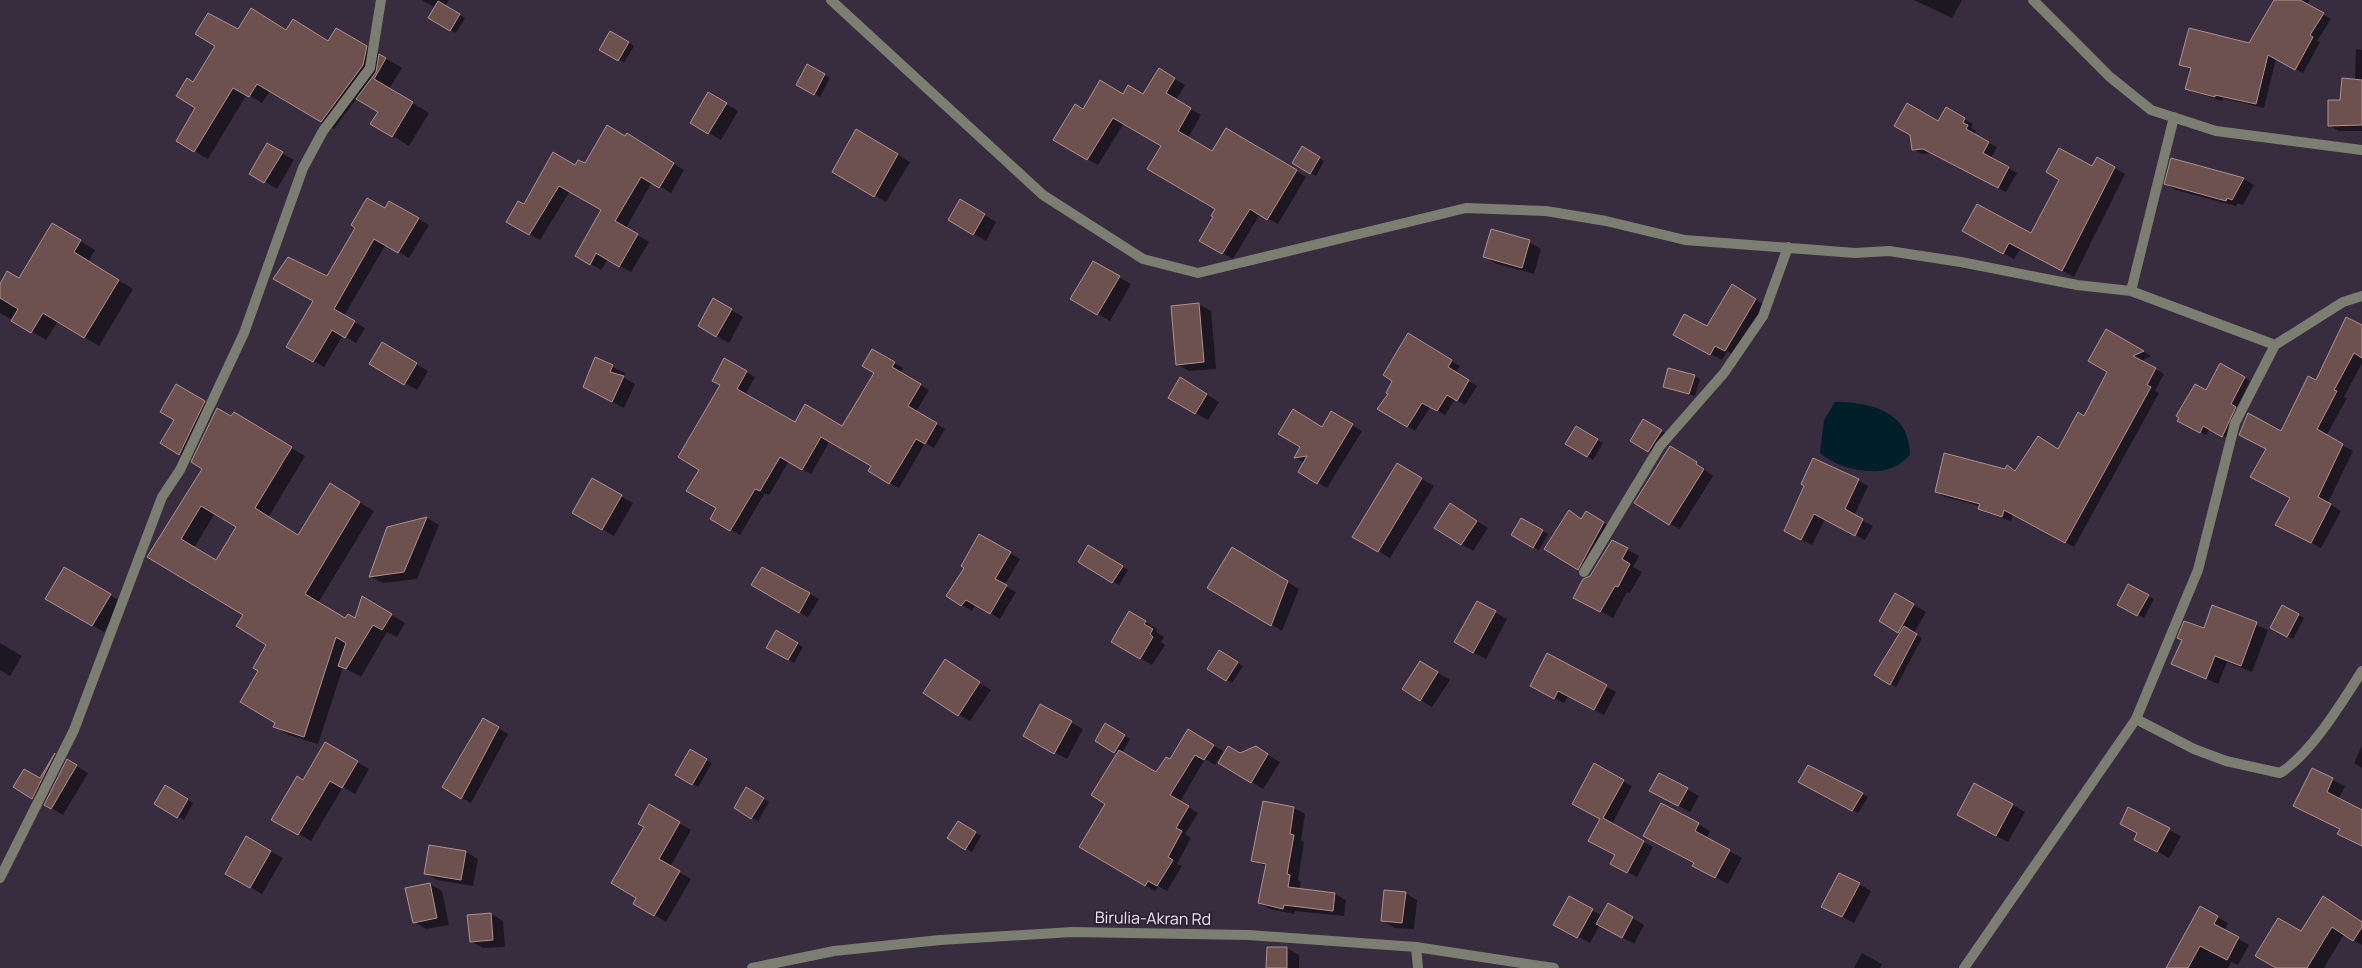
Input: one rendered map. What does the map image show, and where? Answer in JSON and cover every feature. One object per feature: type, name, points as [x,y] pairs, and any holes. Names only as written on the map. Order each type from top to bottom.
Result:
[{"type":"street","points":[[0,878],[74,730],[162,497],[180,470],[244,333],[303,168],[323,131],[370,68],[381,0]]},
{"type":"street","points":[[831,0],[1043,195],[1143,259],[1198,273],[1466,208],[1546,212],[1606,221],[1685,240],[1855,252],[1889,250],[2077,285],[2131,290],[2275,345]]},
{"type":"street","points":[[2033,0],[2110,77],[2151,110],[2216,132],[2362,150]]},
{"type":"street","points":[[2131,290],[2174,117]]},
{"type":"street","points":[[1584,572],[1660,446],[1724,374],[1763,316],[1788,248]]},
{"type":"street","points":[[1964,968],[2136,719],[2198,570],[2235,423],[2275,345],[2343,302],[2362,296]]},
{"type":"street","points":[[2136,719],[2194,749],[2226,760],[2280,773],[2300,754],[2337,711],[2362,671]]},
{"type":"street","name":"Birulia-Akran Rd","points":[[752,968],[834,952],[940,940],[1072,932],[1249,935],[1416,948],[1554,968]]},
{"type":"street","points":[[1416,948],[1418,968]]},
{"type":"water","points":[[1835,402],[1875,407],[1896,419],[1908,440],[1910,455],[1898,465],[1879,471],[1858,470],[1828,459],[1820,453],[1824,420]]},
{"type":"building","points":[[2274,0],[2300,0],[2324,13],[2310,35],[2313,37],[2295,70],[2268,55],[2256,104],[2215,95],[2215,97],[2185,89],[2191,68],[2179,65],[2189,28],[2249,43]]},
{"type":"building","points":[[438,1],[460,14],[450,31],[428,18]]},
{"type":"building","points":[[251,8],[286,30],[293,19],[328,41],[336,28],[367,46],[363,65],[321,122],[257,84],[249,97],[233,88],[194,152],[176,141],[195,108],[176,96],[187,78],[193,82],[215,46],[195,34],[208,13],[238,29]]},
{"type":"building","points":[[610,31],[629,42],[618,61],[599,50]]},
{"type":"building","points":[[379,54],[386,58],[374,79],[413,102],[392,137],[370,124],[378,112],[356,99],[376,72]]},
{"type":"building","points":[[807,64],[825,74],[814,95],[796,85]]},
{"type":"building","points":[[1159,68],[1175,78],[1166,93],[1191,108],[1178,131],[1212,151],[1226,128],[1297,170],[1267,220],[1250,209],[1222,254],[1199,241],[1213,217],[1211,216],[1215,209],[1147,169],[1161,146],[1113,118],[1087,160],[1053,140],[1075,104],[1083,109],[1100,80],[1123,94],[1128,85],[1143,94]]},
{"type":"building","points":[[2342,78],[2362,80],[2362,125],[2328,126],[2328,100],[2340,100]]},
{"type":"building","points":[[708,92],[727,103],[708,134],[690,123]]},
{"type":"building","points":[[1907,103],[1938,121],[1946,107],[1965,118],[1963,123],[1968,125],[1966,129],[1989,142],[1983,153],[2009,167],[1998,188],[1923,149],[1912,150],[1910,135],[1894,126]]},
{"type":"building","points":[[607,125],[625,136],[627,133],[674,163],[659,188],[641,177],[615,221],[638,234],[619,267],[596,253],[590,265],[575,256],[601,210],[559,186],[529,235],[506,222],[518,201],[524,204],[553,152],[575,165],[578,160],[585,163]]},
{"type":"building","points":[[856,129],[898,154],[874,197],[832,172]]},
{"type":"building","points":[[267,143],[283,152],[264,183],[249,174]]},
{"type":"building","points":[[1302,146],[1320,157],[1310,174],[1292,163]]},
{"type":"building","points":[[2059,148],[2092,166],[2097,157],[2115,167],[2062,271],[2009,243],[2003,254],[1962,231],[1977,204],[2031,233],[2059,180],[2046,172]]},
{"type":"building","points":[[2171,158],[2244,178],[2232,200],[2227,198],[2226,201],[2164,184]]},
{"type":"building","points":[[367,198],[385,208],[389,201],[419,218],[398,253],[374,239],[334,309],[355,321],[345,338],[332,330],[313,362],[286,347],[313,301],[273,279],[288,257],[327,276],[355,228],[351,225]]},
{"type":"building","points":[[960,199],[985,214],[973,235],[948,220]]},
{"type":"building","points":[[52,223],[81,240],[74,252],[119,280],[84,338],[43,313],[31,333],[11,321],[18,309],[0,298],[0,284],[7,271],[19,278]]},
{"type":"building","points":[[1491,229],[1530,240],[1522,268],[1483,257]]},
{"type":"building","points":[[1093,261],[1120,276],[1097,315],[1070,299]]},
{"type":"building","points":[[1732,284],[1756,299],[1725,351],[1715,346],[1710,355],[1673,335],[1684,314],[1707,326]]},
{"type":"building","points":[[713,298],[732,309],[716,337],[698,326]]},
{"type":"building","points":[[1199,303],[1204,362],[1176,365],[1171,306]]},
{"type":"building","points":[[2346,317],[2362,325],[2362,358],[2354,353],[2334,390],[2337,391],[2317,429],[2343,444],[2318,497],[2331,504],[2311,543],[2275,525],[2290,498],[2250,477],[2266,449],[2239,435],[2248,413],[2281,431],[2308,376],[2316,380]]},
{"type":"building","points":[[2106,329],[2144,351],[2133,356],[2156,368],[2147,385],[2151,387],[2065,543],[2004,510],[2002,517],[1978,509],[1980,504],[1935,492],[1944,453],[2005,469],[2007,465],[2015,471],[2038,436],[2058,449],[2078,412],[2084,416],[2107,372],[2088,361]]},
{"type":"building","points":[[1408,333],[1452,360],[1448,367],[1469,380],[1457,401],[1447,395],[1437,411],[1422,403],[1407,427],[1377,409],[1388,394],[1386,393],[1392,381],[1383,375]]},
{"type":"building","points":[[382,342],[417,363],[404,385],[369,364]]},
{"type":"building","points":[[872,349],[895,362],[892,367],[921,384],[908,406],[937,423],[925,444],[916,439],[889,484],[868,471],[871,466],[821,437],[802,470],[780,457],[760,491],[755,489],[730,531],[710,519],[716,508],[686,491],[699,470],[678,457],[720,385],[712,381],[724,358],[747,371],[737,389],[795,422],[805,404],[842,426],[874,373],[862,366]]},
{"type":"building","points":[[595,357],[613,365],[610,372],[624,376],[612,402],[583,387]]},
{"type":"building","points":[[2220,363],[2245,377],[2231,404],[2236,407],[2222,437],[2203,426],[2200,433],[2177,421],[2179,418],[2176,416],[2195,384],[2206,390]]},
{"type":"building","points":[[1668,368],[1695,375],[1689,394],[1663,387]]},
{"type":"building","points":[[1180,377],[1207,394],[1195,414],[1168,398]]},
{"type":"building","points":[[176,384],[205,401],[179,455],[160,443],[174,420],[160,412]]},
{"type":"building","points":[[217,408],[231,416],[234,412],[292,447],[255,508],[298,535],[330,483],[360,502],[305,594],[345,618],[348,614],[355,618],[362,596],[392,614],[382,630],[373,625],[346,669],[338,666],[346,643],[336,637],[304,737],[273,727],[275,723],[240,702],[258,671],[253,668],[266,645],[236,626],[243,615],[147,557],[202,469],[191,462]],"holes":[[[201,506],[236,527],[216,560],[181,539]]]},
{"type":"building","points":[[1293,409],[1322,427],[1331,411],[1353,424],[1317,484],[1298,472],[1307,456],[1294,458],[1300,447],[1278,434]]},
{"type":"building","points":[[1643,419],[1662,430],[1648,452],[1630,441]]},
{"type":"building","points":[[1576,426],[1598,439],[1587,457],[1565,444]]},
{"type":"building","points":[[1670,446],[1697,462],[1696,464],[1704,469],[1669,525],[1634,503]]},
{"type":"building","points":[[1813,458],[1859,479],[1845,509],[1863,519],[1855,536],[1814,514],[1801,540],[1784,531],[1804,486],[1801,484]]},
{"type":"building","points":[[1397,463],[1422,478],[1378,552],[1352,537]]},
{"type":"building","points":[[592,478],[622,495],[602,530],[572,513]]},
{"type":"building","points":[[1450,503],[1477,521],[1461,545],[1434,528]]},
{"type":"building","points":[[1569,510],[1581,519],[1586,511],[1604,522],[1578,570],[1544,549]]},
{"type":"building","points":[[427,517],[404,572],[369,577],[387,527]]},
{"type":"building","points":[[1521,518],[1543,530],[1533,548],[1511,535]]},
{"type":"building","points":[[979,534],[1011,552],[995,579],[1007,585],[990,614],[966,600],[961,606],[946,596],[964,568],[961,566]]},
{"type":"building","points":[[1612,540],[1628,548],[1622,559],[1630,564],[1618,587],[1615,586],[1600,612],[1573,598],[1583,579],[1590,576]]},
{"type":"building","points":[[1088,545],[1123,566],[1112,583],[1078,562]]},
{"type":"building","points":[[1232,547],[1288,581],[1271,626],[1207,588]]},
{"type":"building","points":[[64,567],[111,594],[92,626],[45,599]]},
{"type":"building","points":[[762,567],[810,593],[799,613],[751,585]]},
{"type":"building","points":[[2128,584],[2149,595],[2137,616],[2117,605]]},
{"type":"building","points":[[1895,593],[1914,604],[1898,633],[1879,621]]},
{"type":"building","points":[[1477,601],[1496,611],[1473,653],[1454,642]]},
{"type":"building","points":[[2212,605],[2257,622],[2241,666],[2215,656],[2206,679],[2171,664],[2182,640],[2177,638],[2184,621],[2204,628]]},
{"type":"building","points":[[2282,605],[2299,614],[2287,637],[2270,628]]},
{"type":"building","points":[[1129,611],[1146,621],[1144,624],[1153,629],[1150,634],[1153,637],[1140,659],[1111,642]]},
{"type":"building","points":[[1904,626],[1917,634],[1890,685],[1874,675]]},
{"type":"building","points":[[776,630],[798,643],[788,660],[766,648]]},
{"type":"building","points":[[1219,650],[1238,662],[1226,681],[1207,669]]},
{"type":"building","points":[[1547,653],[1607,685],[1594,710],[1558,691],[1554,699],[1530,686]]},
{"type":"building","points":[[945,659],[980,682],[958,716],[923,693]]},
{"type":"building","points":[[1420,661],[1438,672],[1420,701],[1402,689]]},
{"type":"building","points":[[1040,704],[1072,721],[1054,754],[1023,736]]},
{"type":"building","points":[[483,718],[499,727],[461,799],[442,787]]},
{"type":"building","points":[[1105,723],[1125,735],[1114,753],[1095,741]]},
{"type":"building","points":[[1188,729],[1214,745],[1204,760],[1195,755],[1170,795],[1189,806],[1176,828],[1182,831],[1168,857],[1173,860],[1157,886],[1148,881],[1145,886],[1079,847],[1105,804],[1091,795],[1119,750],[1156,772],[1166,757],[1170,759]]},
{"type":"building","points":[[325,742],[358,761],[342,788],[330,781],[298,835],[271,820],[297,776],[303,780]]},
{"type":"building","points":[[1228,746],[1240,753],[1256,746],[1268,754],[1251,783],[1218,763]]},
{"type":"building","points":[[690,749],[707,759],[692,785],[675,775]]},
{"type":"building","points":[[55,753],[32,799],[13,787],[24,769],[40,778]]},
{"type":"building","points":[[67,759],[77,765],[51,809],[44,805]]},
{"type":"building","points":[[1594,763],[1624,780],[1603,818],[1644,841],[1627,873],[1610,864],[1615,855],[1588,841],[1600,819],[1572,804]]},
{"type":"building","points":[[1808,765],[1863,793],[1852,811],[1798,782]]},
{"type":"building","points":[[2312,768],[2333,778],[2327,792],[2362,810],[2362,846],[2337,834],[2340,829],[2293,806]]},
{"type":"building","points":[[1659,773],[1688,788],[1678,806],[1649,791]]},
{"type":"building","points":[[1974,783],[2013,804],[1996,836],[1957,815]]},
{"type":"building","points":[[165,785],[188,799],[177,818],[154,804]]},
{"type":"building","points":[[746,787],[764,798],[751,819],[734,808]]},
{"type":"building","points":[[1263,801],[1294,807],[1290,834],[1294,835],[1287,874],[1290,875],[1288,887],[1335,893],[1333,911],[1284,905],[1283,909],[1258,903],[1266,864],[1251,861]]},
{"type":"building","points":[[1661,803],[1699,823],[1695,831],[1730,850],[1715,878],[1692,866],[1694,863],[1643,836]]},
{"type":"building","points":[[649,804],[680,822],[659,859],[680,871],[654,916],[633,904],[636,898],[611,883],[644,827],[638,824]]},
{"type":"building","points":[[2128,807],[2170,828],[2157,852],[2134,840],[2137,833],[2120,824]]},
{"type":"building","points":[[958,821],[976,832],[965,850],[947,838]]},
{"type":"building","points":[[246,836],[271,851],[250,888],[225,874]]},
{"type":"building","points":[[429,845],[466,851],[461,880],[424,874]]},
{"type":"building","points":[[1839,873],[1860,883],[1842,917],[1821,907]]},
{"type":"building","points":[[430,883],[437,918],[413,923],[405,888]]},
{"type":"building","points":[[1384,890],[1406,892],[1402,923],[1381,921]]},
{"type":"building","points":[[1569,896],[1593,909],[1577,938],[1553,925]]},
{"type":"building","points":[[2323,896],[2362,922],[2362,927],[2353,941],[2332,927],[2307,968],[2276,968],[2255,956],[2278,918],[2301,931]]},
{"type":"building","points":[[1608,903],[1633,917],[1622,938],[1596,924]]},
{"type":"building","points":[[2200,906],[2218,916],[2214,924],[2239,937],[2227,960],[2200,946],[2188,968],[2166,968]]},
{"type":"building","points":[[491,913],[493,940],[470,942],[467,915]]},
{"type":"building","points":[[1267,947],[1287,947],[1287,968],[1266,968]]}]
